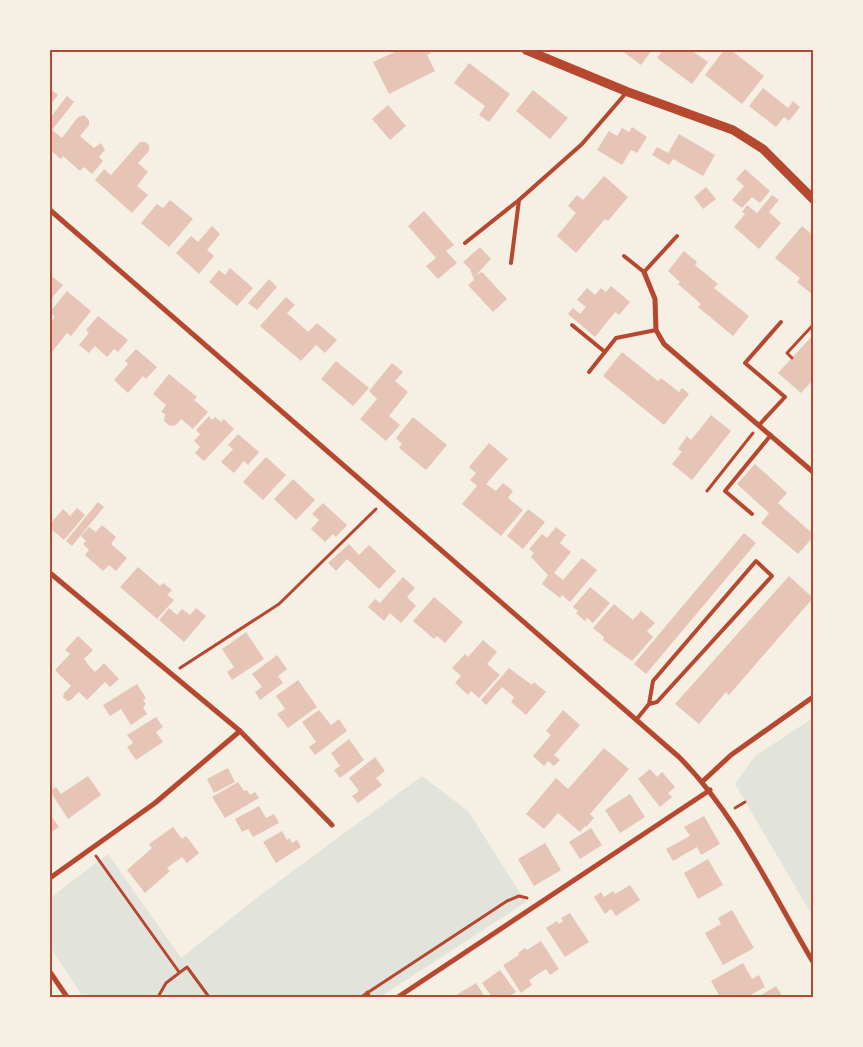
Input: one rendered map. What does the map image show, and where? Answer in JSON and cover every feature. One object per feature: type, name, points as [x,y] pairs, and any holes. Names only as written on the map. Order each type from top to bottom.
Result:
[{"type":"street","points":[[526,50],[628,92],[733,130],[763,150],[813,199]]},
{"type":"street","points":[[50,210],[703,780],[813,962]]},
{"type":"street","points":[[644,272],[655,299],[656,330],[664,344],[813,472]]},
{"type":"street","points":[[50,573],[240,731],[332,825]]},
{"type":"street","points":[[703,780],[731,755],[813,697]]},
{"type":"street","points":[[50,878],[92,850],[155,803],[240,731]]},
{"type":"street","points":[[398,997],[710,790]]},
{"type":"street","points":[[50,972],[67,997]]},
{"type":"lane","points":[[465,244],[519,200],[582,144],[628,92]]},
{"type":"lane","points":[[511,263],[519,200]]},
{"type":"lane","points":[[624,256],[644,272],[677,236]]},
{"type":"lane","points":[[759,425],[785,397],[745,363],[781,322]]},
{"type":"lane","points":[[572,325],[605,352]]},
{"type":"lane","points":[[589,372],[616,338],[656,330]]},
{"type":"lane","points":[[752,514],[725,491],[771,435]]},
{"type":"lane","points":[[636,720],[649,704],[653,681],[756,561],[772,576],[657,702],[649,704]]},
{"type":"path","points":[[792,358],[787,353],[813,324]]},
{"type":"path","points":[[707,491],[759,425]]},
{"type":"path","points":[[172,673],[278,604],[384,502]]},
{"type":"path","points":[[92,850],[178,972]]},
{"type":"path","points":[[361,997],[507,901],[519,896],[532,901],[536,907]]},
{"type":"path","points":[[158,997],[166,983],[178,972],[188,967],[209,997]]},
{"type":"path","points":[[368,992],[370,997]]},
{"type":"shaded area","points":[[813,718],[813,917],[735,784],[755,756]]},
{"type":"shaded area","points":[[422,776],[468,811],[526,902],[380,997],[83,997],[50,947],[50,898],[108,854],[181,958],[259,896]]},
{"type":"building","points":[[399,50],[430,50],[431,53],[427,55],[435,71],[389,94],[373,62]]},
{"type":"building","points":[[621,50],[652,50],[641,65]]},
{"type":"building","points":[[663,50],[691,50],[708,62],[692,84],[657,58]]},
{"type":"building","points":[[724,50],[731,50],[764,76],[742,104],[705,75]]},
{"type":"building","points":[[469,63],[510,94],[489,122],[479,115],[485,106],[454,83]]},
{"type":"building","points":[[763,88],[788,108],[793,101],[800,107],[789,121],[784,117],[776,127],[749,106]]},
{"type":"building","points":[[50,89],[58,95],[50,105]]},
{"type":"building","points":[[533,90],[568,118],[550,139],[516,111]]},
{"type":"building","points":[[67,96],[74,102],[52,130],[62,138],[78,117],[84,115],[89,120],[89,125],[80,136],[94,148],[101,143],[105,150],[99,157],[103,161],[92,174],[84,167],[80,171],[63,156],[61,159],[50,150],[50,118]]},
{"type":"building","points":[[388,105],[406,126],[390,140],[372,119]]},
{"type":"building","points":[[632,127],[647,137],[637,153],[631,150],[622,165],[597,150],[609,131],[617,136],[622,128],[629,132]]},
{"type":"building","points":[[679,134],[715,155],[703,176],[673,159],[669,165],[652,155],[657,147],[668,153]]},
{"type":"building","points":[[140,142],[145,142],[149,145],[149,151],[138,163],[148,172],[137,186],[148,195],[132,213],[95,180],[104,169],[111,175]]},
{"type":"building","points":[[745,169],[770,191],[760,203],[752,197],[742,208],[732,200],[744,186],[736,179]]},
{"type":"building","points":[[604,176],[628,197],[608,221],[605,219],[576,253],[557,236],[576,213],[568,206],[577,195],[583,200]]},
{"type":"building","points":[[706,187],[716,199],[703,209],[694,197]]},
{"type":"building","points":[[772,195],[779,200],[769,212],[781,223],[759,249],[734,227],[745,214],[742,212],[747,205],[757,213]]},
{"type":"building","points":[[170,200],[193,219],[169,247],[141,223],[157,204],[163,208]]},
{"type":"building","points":[[424,211],[454,245],[446,251],[457,263],[438,279],[426,266],[436,258],[408,226]]},
{"type":"building","points":[[212,226],[220,234],[207,250],[214,256],[199,274],[176,253],[191,236],[198,242]]},
{"type":"building","points":[[802,226],[813,235],[813,295],[797,282],[800,278],[775,258]]},
{"type":"building","points":[[480,247],[491,259],[476,275],[482,272],[507,299],[493,312],[468,285],[474,280],[470,269],[463,262]]},
{"type":"building","points":[[684,251],[697,262],[695,265],[718,284],[714,288],[749,316],[733,336],[698,307],[701,304],[678,284],[680,282],[668,271]]},
{"type":"building","points":[[230,268],[253,288],[237,306],[209,282],[219,270],[225,275]]},
{"type":"building","points":[[50,275],[63,285],[50,300]]},
{"type":"building","points":[[269,279],[277,287],[257,310],[248,303]]},
{"type":"building","points":[[611,286],[630,302],[619,315],[615,312],[595,337],[568,314],[573,308],[580,314],[586,307],[577,300],[587,288],[595,295],[601,288],[606,292]]},
{"type":"building","points":[[67,291],[91,311],[71,336],[67,333],[52,352],[50,323],[55,317],[50,312]]},
{"type":"building","points":[[286,297],[295,305],[287,313],[308,332],[317,323],[337,340],[325,353],[316,345],[301,361],[260,326]]},
{"type":"building","points":[[98,316],[128,340],[118,352],[114,349],[107,357],[95,346],[89,353],[79,345],[89,333],[86,330]]},
{"type":"building","points":[[813,335],[813,380],[801,393],[778,373]]},
{"type":"building","points":[[136,349],[157,367],[146,379],[143,376],[128,393],[114,380],[128,364],[125,361]]},
{"type":"building","points":[[622,352],[658,381],[661,378],[679,392],[682,388],[689,394],[664,425],[603,376]]},
{"type":"building","points":[[336,361],[369,388],[353,406],[321,379]]},
{"type":"building","points":[[392,363],[403,372],[395,381],[408,392],[389,416],[400,425],[386,441],[360,419],[377,399],[369,391]]},
{"type":"building","points":[[169,374],[197,397],[194,400],[208,412],[193,429],[181,419],[176,425],[170,426],[164,421],[165,414],[161,412],[166,405],[153,394]]},
{"type":"building","points":[[711,415],[731,431],[692,480],[672,464],[682,452],[678,449],[687,436],[691,440]]},
{"type":"building","points":[[209,416],[212,420],[215,417],[221,422],[224,419],[234,429],[204,461],[195,453],[200,447],[194,441],[200,434],[196,430]]},
{"type":"building","points":[[413,417],[447,445],[426,470],[399,448],[402,444],[396,438]]},
{"type":"building","points":[[238,434],[259,452],[248,465],[244,461],[234,473],[221,462],[233,449],[228,445]]},
{"type":"building","points":[[489,443],[508,459],[486,484],[496,491],[503,483],[513,491],[508,498],[523,510],[501,536],[462,504],[477,486],[470,480],[476,473],[469,467]]},
{"type":"building","points":[[266,457],[286,475],[263,500],[243,482]]},
{"type":"building","points":[[755,464],[787,493],[778,503],[813,534],[813,537],[798,554],[761,523],[769,513],[737,484]]},
{"type":"building","points":[[293,479],[315,500],[296,520],[274,499]]},
{"type":"building","points":[[98,502],[104,507],[72,546],[66,541]]},
{"type":"building","points":[[323,503],[347,525],[336,537],[333,534],[325,542],[311,529],[319,520],[312,514]]},
{"type":"building","points":[[77,508],[85,515],[64,540],[50,528],[50,524],[63,509],[70,516]]},
{"type":"building","points":[[528,509],[545,522],[523,549],[507,536]]},
{"type":"building","points":[[102,525],[116,537],[111,544],[127,558],[116,571],[109,565],[103,571],[85,555],[89,550],[83,544],[86,541],[81,536],[89,527],[96,532]]},
{"type":"building","points":[[556,527],[566,535],[560,543],[571,552],[554,573],[563,580],[582,558],[597,570],[570,602],[562,595],[560,598],[542,584],[548,575],[531,557],[534,553],[529,549],[542,534],[547,538]]},
{"type":"building","points":[[744,533],[756,543],[646,674],[634,664]]},
{"type":"building","points":[[349,544],[359,555],[369,545],[396,571],[379,589],[347,559],[336,571],[328,563]]},
{"type":"building","points":[[138,567],[160,586],[163,583],[172,590],[167,595],[174,600],[157,619],[120,587]]},
{"type":"building","points":[[789,576],[813,598],[729,695],[726,692],[699,724],[675,704]]},
{"type":"building","points":[[403,577],[415,588],[407,597],[416,606],[401,623],[390,613],[384,621],[368,607],[375,599],[380,603]]},
{"type":"building","points":[[590,587],[610,603],[593,623],[587,618],[585,621],[576,613],[578,611],[573,607]]},
{"type":"building","points":[[434,597],[463,622],[445,643],[437,636],[434,639],[413,621]]},
{"type":"building","points":[[614,604],[633,620],[641,611],[655,623],[647,631],[653,637],[632,661],[603,640],[604,637],[593,628]]},
{"type":"building","points":[[169,608],[177,615],[182,609],[190,615],[196,608],[206,616],[184,642],[159,620]]},
{"type":"building","points":[[246,632],[264,659],[232,680],[227,672],[234,667],[222,649]]},
{"type":"building","points":[[78,636],[93,650],[84,659],[90,667],[95,672],[104,663],[119,679],[110,687],[105,682],[87,700],[79,692],[71,700],[67,701],[63,697],[64,693],[71,686],[55,670],[70,654],[65,650]]},
{"type":"building","points":[[483,640],[497,652],[487,664],[500,675],[479,698],[471,691],[468,695],[455,683],[461,676],[452,668],[465,654],[468,657]]},
{"type":"building","points":[[277,655],[287,669],[278,676],[283,683],[260,700],[255,692],[262,687],[252,674]]},
{"type":"building","points":[[509,668],[532,685],[534,682],[546,692],[526,715],[511,702],[514,697],[502,687],[486,705],[481,700]]},
{"type":"building","points":[[298,680],[317,707],[288,728],[277,714],[285,709],[276,696]]},
{"type":"building","points":[[137,684],[146,698],[143,700],[146,704],[143,707],[147,714],[131,725],[121,709],[110,716],[103,705]]},
{"type":"building","points":[[319,710],[331,725],[339,719],[347,731],[315,755],[309,747],[316,742],[302,722]]},
{"type":"building","points":[[563,710],[580,725],[554,755],[560,760],[554,766],[548,761],[544,766],[533,756],[551,735],[546,731]]},
{"type":"building","points":[[156,717],[163,727],[156,732],[163,742],[136,760],[127,747],[133,743],[127,735]]},
{"type":"building","points":[[349,739],[364,760],[340,778],[334,770],[340,766],[331,753]]},
{"type":"building","points":[[604,748],[629,769],[590,814],[594,818],[586,827],[580,832],[558,813],[544,829],[526,814],[556,778],[568,789]]},
{"type":"building","points":[[375,757],[385,771],[376,778],[382,785],[358,803],[352,796],[359,791],[349,778]]},
{"type":"building","points":[[228,768],[235,782],[214,793],[207,779]]},
{"type":"building","points":[[650,769],[657,777],[662,772],[675,787],[668,793],[672,797],[660,807],[638,779]]},
{"type":"building","points":[[88,776],[101,795],[68,819],[50,791],[56,787],[61,794]]},
{"type":"building","points":[[238,782],[244,791],[247,790],[250,795],[255,792],[259,798],[225,818],[212,797]]},
{"type":"building","points":[[630,794],[645,817],[620,833],[605,810]]},
{"type":"building","points":[[259,806],[266,818],[274,814],[279,823],[253,837],[248,829],[242,832],[235,819]]},
{"type":"building","points":[[50,815],[59,827],[50,833]]},
{"type":"building","points":[[704,816],[720,844],[701,855],[697,847],[673,861],[666,849],[690,836],[684,827]]},
{"type":"building","points":[[173,827],[182,839],[186,836],[199,853],[187,863],[182,857],[167,868],[170,871],[145,893],[127,870],[152,848],[149,844]]},
{"type":"building","points":[[591,828],[602,845],[580,859],[569,842]]},
{"type":"building","points":[[282,831],[287,840],[289,838],[292,843],[297,840],[301,847],[276,863],[263,842]]},
{"type":"building","points":[[545,843],[561,870],[534,886],[518,859]]},
{"type":"building","points":[[708,859],[723,885],[698,899],[684,873]]},
{"type":"building","points":[[630,885],[640,900],[616,916],[611,909],[605,914],[594,897],[601,892],[604,897],[613,891],[615,894]]},
{"type":"building","points":[[732,910],[754,948],[723,965],[705,933],[721,924],[718,918]]},
{"type":"building","points":[[570,913],[589,942],[565,957],[546,928],[557,921],[559,924],[563,921],[561,918]]},
{"type":"building","points":[[541,941],[559,969],[550,975],[546,969],[529,980],[532,985],[521,993],[503,965],[519,955],[518,953],[525,948],[527,950]]},
{"type":"building","points":[[743,963],[752,979],[759,975],[765,987],[747,997],[720,997],[711,981]]},
{"type":"building","points":[[500,970],[516,992],[509,997],[492,997],[482,983]]},
{"type":"building","points":[[476,983],[485,997],[454,997],[461,992]]},
{"type":"building","points":[[776,986],[783,997],[758,997]]}]
